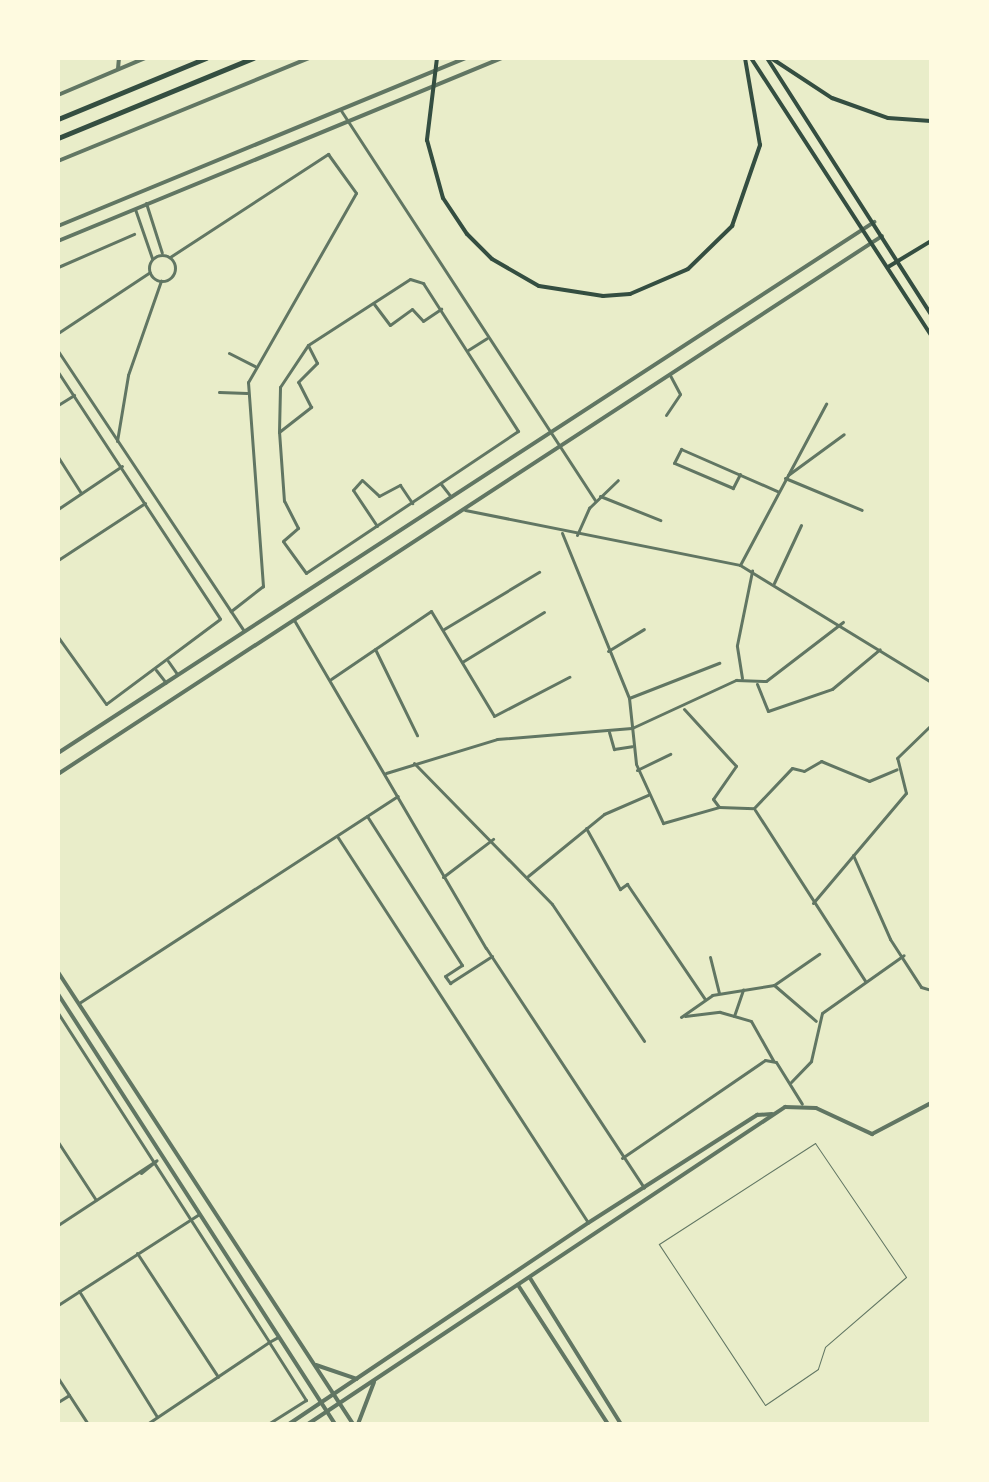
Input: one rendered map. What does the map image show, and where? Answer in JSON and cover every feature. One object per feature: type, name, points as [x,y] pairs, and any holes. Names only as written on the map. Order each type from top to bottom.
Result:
[{"type":"highway","points":[[58,119],[206,58]]},
{"type":"highway","points":[[58,138],[253,58]]},
{"type":"main road","points":[[437,58],[428,85],[431,165],[467,234],[513,274],[570,294],[630,294],[688,269],[732,226],[760,145],[748,58]]},
{"type":"main road","points":[[748,58],[793,114],[931,335]]},
{"type":"main road","points":[[769,58],[805,84],[888,118],[931,121]]},
{"type":"main road","points":[[769,58],[931,314]]},
{"type":"main road","points":[[888,267],[931,241]]},
{"type":"street","points":[[118,69],[119,58]]},
{"type":"street","points":[[58,95],[145,58]]},
{"type":"street","points":[[58,161],[309,58]]},
{"type":"street","points":[[58,226],[465,58]]},
{"type":"street","points":[[58,241],[347,122],[428,85],[503,58]]},
{"type":"street","points":[[340,109],[595,500]]},
{"type":"street","points":[[170,257],[334,156],[356,197],[255,366],[247,393],[263,586],[231,611]]},
{"type":"street","points":[[146,203],[163,254]]},
{"type":"street","points":[[58,333],[150,272],[152,258],[134,208]]},
{"type":"street","points":[[58,753],[874,222]]},
{"type":"street","points":[[143,235],[154,230]]},
{"type":"street","points":[[58,267],[134,234]]},
{"type":"street","points":[[58,774],[882,236]]},
{"type":"street","points":[[152,258],[163,254],[170,257]]},
{"type":"street","points":[[117,441],[128,375],[161,281],[174,274],[170,257]]},
{"type":"street","points":[[150,272],[161,281]]},
{"type":"street","points":[[415,278],[441,309],[518,431],[377,526],[302,570],[283,541],[298,528],[284,501],[279,432],[280,387],[308,345],[373,303],[415,278]]},
{"type":"street","points":[[373,303],[390,325],[412,309],[423,321],[441,309]]},
{"type":"street","points":[[468,350],[487,338]]},
{"type":"street","points":[[279,432],[311,407],[298,382],[317,363],[308,345]]},
{"type":"street","points":[[58,351],[245,632]]},
{"type":"street","points":[[229,353],[255,366]]},
{"type":"street","points":[[58,372],[220,616],[216,627],[105,704],[58,637]]},
{"type":"street","points":[[666,415],[680,394],[670,375]]},
{"type":"street","points":[[219,392],[247,393]]},
{"type":"street","points":[[58,405],[74,395]]},
{"type":"street","points":[[740,565],[826,404]]},
{"type":"street","points":[[785,478],[844,434]]},
{"type":"street","points":[[740,474],[733,488],[674,463],[681,449],[740,474],[777,491]]},
{"type":"street","points":[[58,457],[81,493]]},
{"type":"street","points":[[58,509],[122,466]]},
{"type":"street","points":[[785,478],[862,510]]},
{"type":"street","points":[[377,526],[353,490],[362,480],[379,496],[400,485],[412,503]]},
{"type":"street","points":[[577,535],[595,500],[618,480]]},
{"type":"street","points":[[441,484],[452,497]]},
{"type":"street","points":[[600,496],[660,520]]},
{"type":"street","points":[[58,560],[146,502]]},
{"type":"street","points":[[463,509],[562,533],[740,565],[843,622],[931,682]]},
{"type":"street","points":[[774,583],[801,525]]},
{"type":"street","points":[[562,533],[629,698],[637,770],[666,825],[719,807],[754,808],[792,768],[804,771],[824,761],[869,781],[897,769]]},
{"type":"street","points":[[742,679],[737,645],[752,571]]},
{"type":"street","points":[[444,629],[539,572]]},
{"type":"street","points":[[331,679],[427,611],[444,629],[494,716],[569,677]]},
{"type":"street","points":[[462,662],[544,612]]},
{"type":"street","points":[[293,619],[386,773],[443,877],[644,1188]]},
{"type":"street","points":[[757,684],[843,622]]},
{"type":"street","points":[[608,651],[644,629]]},
{"type":"street","points":[[375,649],[417,735]]},
{"type":"street","points":[[386,773],[497,739],[632,728],[684,709],[742,679],[757,684],[768,711],[832,689],[880,649]]},
{"type":"street","points":[[168,661],[178,675]]},
{"type":"street","points":[[629,698],[719,663]]},
{"type":"street","points":[[156,669],[166,683]]},
{"type":"street","points":[[684,709],[736,766],[713,799],[719,807]]},
{"type":"street","points":[[813,903],[906,793],[897,769],[900,754],[931,725]]},
{"type":"street","points":[[609,731],[614,749],[632,746]]},
{"type":"street","points":[[637,770],[670,754]]},
{"type":"street","points":[[414,763],[446,801],[493,839],[528,876],[644,1041]]},
{"type":"street","points":[[528,876],[586,828],[648,795]]},
{"type":"street","points":[[78,1003],[398,796]]},
{"type":"street","points":[[754,808],[865,981]]},
{"type":"street","points":[[367,816],[462,965],[445,976],[450,983],[492,956]]},
{"type":"street","points":[[586,828],[620,889],[627,884],[705,999]]},
{"type":"street","points":[[337,836],[588,1223]]},
{"type":"street","points":[[443,877],[493,839]]},
{"type":"street","points":[[853,855],[921,987],[931,990]]},
{"type":"street","points":[[819,954],[774,985],[719,993],[705,999],[681,1017],[734,1016],[751,1021],[802,1104],[872,1134],[931,1105]]},
{"type":"street","points":[[791,1082],[811,1061],[816,1021],[865,981],[904,955]]},
{"type":"street","points":[[710,957],[719,993]]},
{"type":"street","points":[[58,972],[355,1424]]},
{"type":"street","points":[[774,985],[816,1021]]},
{"type":"street","points":[[734,1016],[743,990]]},
{"type":"street","points":[[58,994],[160,1158],[335,1424]]},
{"type":"street","points":[[64,1004],[58,1011],[153,1169],[306,1400],[268,1424]]},
{"type":"street","points":[[622,1158],[773,1060]]},
{"type":"street","points":[[289,1424],[588,1223],[757,1115],[772,1114],[802,1104]]},
{"type":"street","points":[[308,1424],[772,1114]]},
{"type":"street","points":[[58,1142],[96,1200]]},
{"type":"street","points":[[141,1173],[149,1162],[160,1158]]},
{"type":"street","points":[[58,1225],[141,1173],[153,1169],[160,1158]]},
{"type":"street","points":[[633,1196],[638,1205]]},
{"type":"street","points":[[58,1305],[199,1214]]},
{"type":"street","points":[[573,1233],[581,1242]]},
{"type":"street","points":[[137,1253],[218,1377]]},
{"type":"street","points":[[530,1278],[621,1424]]},
{"type":"street","points":[[518,1285],[608,1424]]},
{"type":"street","points":[[79,1291],[157,1417]]},
{"type":"street","points":[[147,1424],[278,1337]]},
{"type":"street","points":[[314,1363],[357,1379]]},
{"type":"street","points":[[58,1378],[88,1424]]},
{"type":"street","points":[[355,1424],[375,1380]]},
{"type":"street","points":[[58,1402],[69,1395]]},
{"type":"lane","points":[[815,1143],[906,1277],[825,1347],[818,1369],[765,1405],[659,1244],[815,1143]]}]
